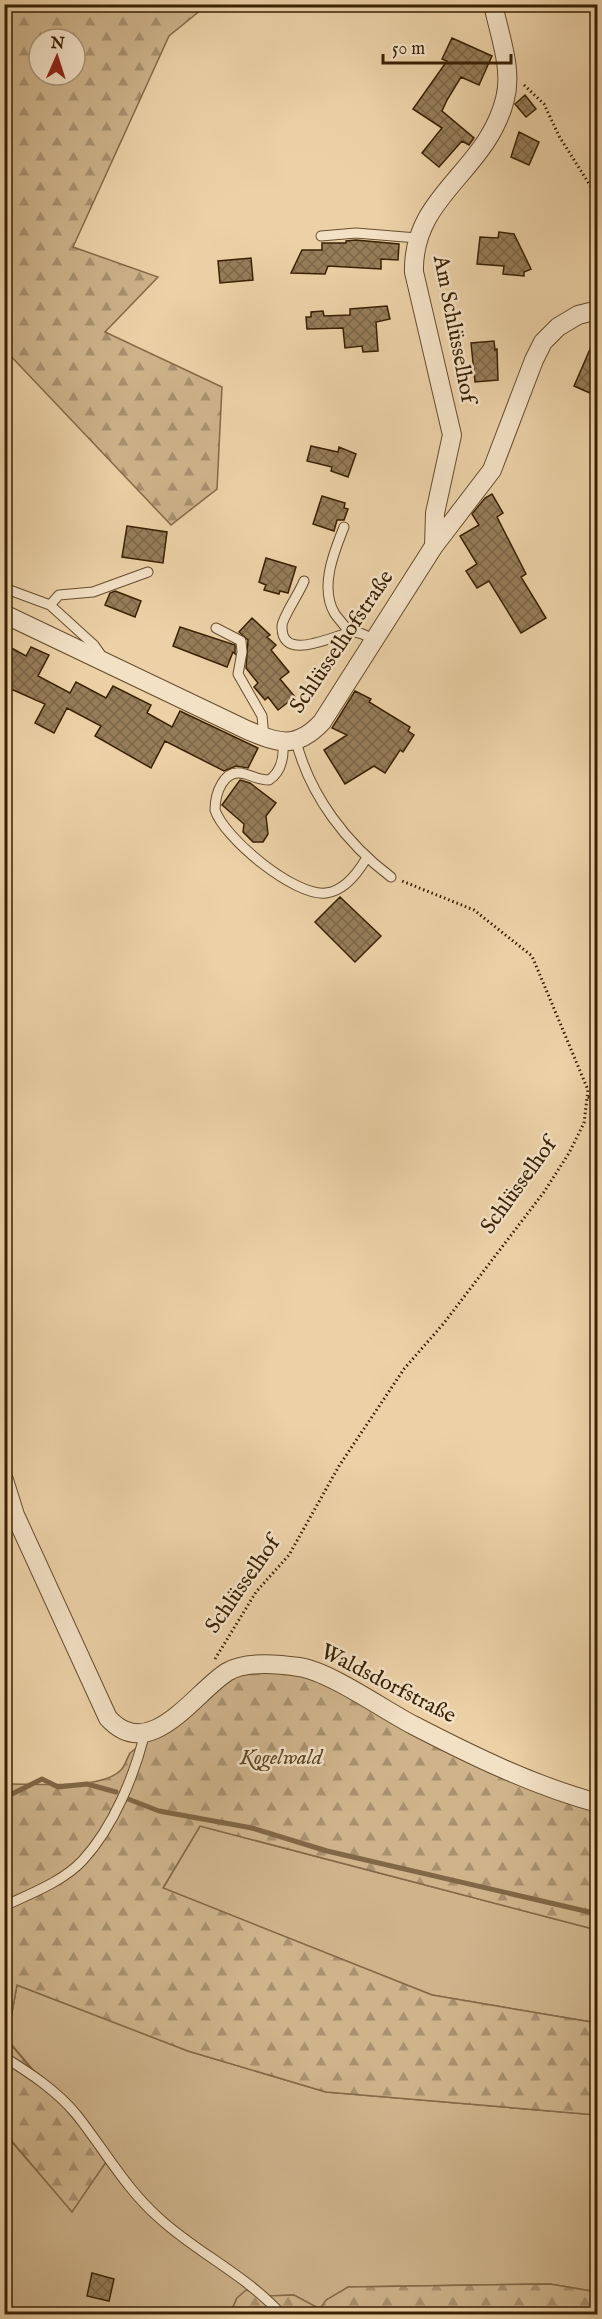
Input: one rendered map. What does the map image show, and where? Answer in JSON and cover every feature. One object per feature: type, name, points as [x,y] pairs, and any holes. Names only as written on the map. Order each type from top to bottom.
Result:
[{"type":"street","name":"Am Schlüsselhof","points":[[434,546],[435,513],[452,435],[414,272],[417,238],[429,212],[482,150],[506,98],[507,78],[493,4]]},
{"type":"street","name":"Schlüsselhofstraße","points":[[4,614],[264,737],[290,742],[312,732],[322,722],[434,546],[492,470],[543,342],[558,327],[578,315],[597,310]]},
{"type":"street","points":[[4,1480],[15,1515],[108,1718],[117,1728],[145,1732]]},
{"type":"street","name":"Waldsdorfstraße","points":[[145,1732],[161,1728],[228,1671],[249,1665],[301,1667],[335,1682],[412,1725],[529,1779],[597,1803]]},
{"type":"lane","points":[[321,236],[356,233],[417,238]]},
{"type":"lane","points":[[344,527],[332,559],[328,583],[335,614],[349,633]]},
{"type":"lane","points":[[50,605],[59,595],[93,592],[148,572]]},
{"type":"lane","points":[[304,581],[300,594],[284,618],[283,634],[288,641],[296,645],[319,644],[349,633],[361,633],[374,640]]},
{"type":"lane","points":[[4,588],[50,605],[94,645],[105,662]]},
{"type":"lane","points":[[216,628],[236,637],[243,645],[238,674],[262,716],[264,737]]},
{"type":"lane","points":[[290,742],[314,789],[366,859],[391,877]]},
{"type":"lane","points":[[290,742],[274,777],[262,780],[236,773],[227,777],[220,786],[215,799],[218,821],[226,832],[268,868],[314,894],[340,890],[360,870],[366,859]]},
{"type":"lane","points":[[4,1906],[50,1883],[82,1861],[110,1821],[134,1768],[145,1732]]},
{"type":"lane","points":[[4,2057],[34,2076],[69,2107],[118,2173],[158,2217],[232,2272],[281,2314]]},
{"type":"lane","points":[[364,2314],[404,2314]]},
{"type":"path","points":[[507,78],[524,84],[544,104],[559,136],[597,198]]},
{"type":"path","name":"Schlüsselhof","points":[[211,1666],[256,1592],[289,1555],[339,1466],[404,1369],[444,1323],[544,1192],[569,1153],[584,1123],[588,1090],[532,956],[474,910],[391,877]]},
{"type":"path","points":[[588,1097],[597,1105]]},
{"type":"green space","points":[[5,4],[207,5],[169,36],[73,247],[158,277],[105,332],[222,387],[217,489],[171,525],[5,350]]},
{"type":"green space","name":"Kogelwald","points":[[297,1672],[597,1806],[597,1930],[200,1826],[163,1888],[432,1995],[597,2023],[597,2115],[326,2092],[188,2051],[17,1985],[7,2040],[108,2159],[72,2212],[5,2133],[4,1784],[83,1783],[111,1777],[121,1770],[130,1753],[231,1674]]},
{"type":"green space","points":[[200,1826],[597,1930],[597,2023],[432,1995],[163,1888]]},
{"type":"green space","points":[[17,1985],[188,2051],[326,2092],[597,2115],[597,2292],[550,2284],[348,2287],[320,2310],[294,2295],[237,2298],[230,2314],[5,2314],[4,2133],[72,2211],[108,2159],[7,2039]]},
{"type":"green space","points":[[550,2284],[597,2292],[597,2314],[230,2314],[237,2298],[246,2290],[266,2296],[294,2295],[320,2309],[326,2300],[348,2287]]},
{"type":"building","points":[[452,38],[492,56],[479,85],[461,77],[447,100],[442,111],[474,138],[469,145],[462,141],[439,167],[422,153],[442,128],[413,109],[447,61],[442,59]]},
{"type":"building","points":[[525,95],[536,109],[526,117],[515,104]]},
{"type":"building","points":[[519,132],[539,142],[529,165],[511,157]]},
{"type":"building","points":[[499,232],[514,234],[531,269],[524,272],[524,276],[503,274],[504,266],[477,264],[480,237],[498,238]]},
{"type":"building","points":[[346,241],[399,244],[398,260],[381,259],[381,269],[328,266],[325,274],[291,273],[302,250],[322,250],[322,243],[346,243]]},
{"type":"building","points":[[251,258],[253,280],[220,283],[218,261]]},
{"type":"building","points":[[387,306],[390,319],[376,322],[378,351],[363,352],[362,346],[345,348],[343,328],[307,329],[306,317],[311,317],[311,312],[323,311],[324,316],[350,315],[350,309]]},
{"type":"building","points":[[597,333],[597,396],[574,386]]},
{"type":"building","points":[[494,341],[495,350],[497,349],[498,380],[475,382],[471,343]]},
{"type":"building","points":[[311,446],[338,452],[339,447],[356,454],[348,477],[331,471],[332,467],[307,461]]},
{"type":"building","points":[[492,494],[503,513],[497,517],[526,574],[521,577],[546,618],[521,633],[489,581],[477,588],[466,571],[477,564],[460,536],[479,525],[472,514],[485,498]]},
{"type":"building","points":[[322,496],[345,503],[344,508],[348,509],[344,520],[337,520],[334,531],[313,524]]},
{"type":"building","points":[[127,526],[167,532],[163,563],[122,557]]},
{"type":"building","points":[[266,558],[296,567],[288,593],[280,591],[279,594],[264,590],[266,585],[259,582]]},
{"type":"building","points":[[115,591],[141,601],[135,617],[105,605],[110,593]]},
{"type":"building","points":[[252,618],[270,635],[267,637],[276,645],[271,650],[289,672],[280,679],[295,697],[278,710],[268,697],[265,700],[254,687],[258,683],[246,668],[248,640],[239,632]]},
{"type":"building","points":[[180,627],[235,645],[235,654],[233,652],[227,667],[173,646]]},
{"type":"building","points":[[4,644],[26,656],[31,647],[49,655],[38,676],[70,693],[76,682],[106,698],[113,686],[151,705],[147,713],[172,727],[180,711],[258,748],[248,768],[236,766],[224,771],[165,741],[151,768],[95,736],[101,726],[67,708],[54,733],[35,723],[45,704],[4,686]]},
{"type":"building","points":[[355,691],[371,699],[369,702],[410,727],[408,731],[414,735],[403,752],[400,750],[385,773],[374,766],[345,784],[324,750],[347,735],[332,728]]},
{"type":"building","points":[[240,780],[250,783],[276,803],[266,816],[268,834],[263,842],[253,842],[243,832],[244,824],[222,805]]},
{"type":"building","points":[[340,897],[381,936],[355,962],[315,922]]},
{"type":"building","points":[[92,2273],[114,2279],[109,2301],[87,2296]]},
{"type":"waterway","points":[[4,1798],[42,1779],[58,1787],[87,1784],[116,1792]]},
{"type":"waterway","points":[[128,1799],[159,1811],[252,1828],[327,1851],[598,1914]]}]
